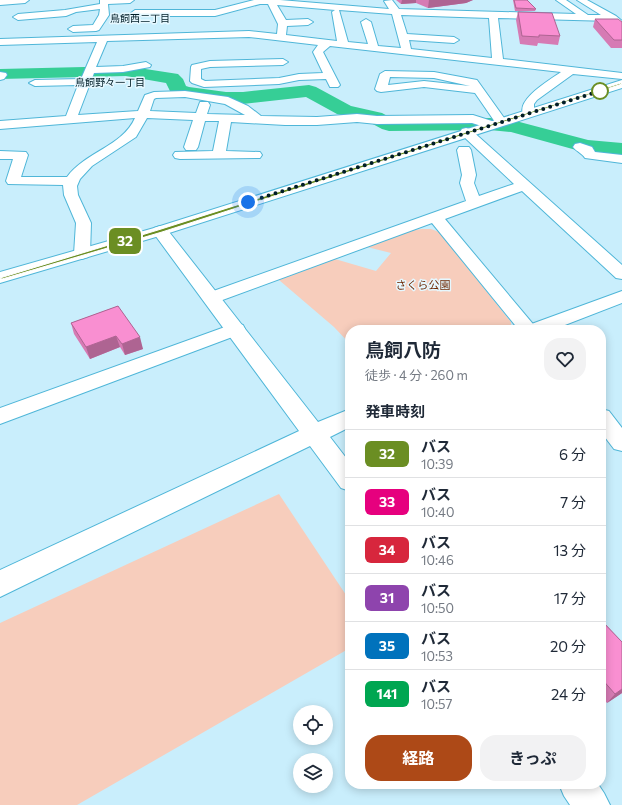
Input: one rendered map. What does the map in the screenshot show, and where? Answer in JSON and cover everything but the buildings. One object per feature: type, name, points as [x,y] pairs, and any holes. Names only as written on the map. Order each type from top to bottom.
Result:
[{"type":"main road","points":[[0,278],[160,231],[466,132],[622,84]]},
{"type":"main road","points":[[160,231],[345,473]]},
{"type":"main road","points":[[546,325],[622,297]]},
{"type":"main road","points":[[0,584],[345,419]]},
{"type":"main road","points":[[580,789],[592,805]]},
{"type":"street","points":[[11,42],[20,23],[16,12],[20,6],[19,0]]},
{"type":"street","points":[[0,2],[25,0]]},
{"type":"street","points":[[20,23],[104,3],[130,0]]},
{"type":"street","points":[[387,0],[396,14],[407,52]]},
{"type":"street","points":[[560,0],[587,18]]},
{"type":"street","points":[[581,0],[613,18],[622,26]]},
{"type":"street","points":[[136,13],[205,13],[238,11],[260,1],[303,2],[396,14],[613,18]]},
{"type":"street","points":[[271,2],[283,23],[282,34],[280,37]]},
{"type":"street","points":[[65,30],[96,28],[104,15],[104,3]]},
{"type":"street","points":[[142,37],[150,26],[166,13],[175,8],[193,4]]},
{"type":"street","points":[[337,5],[343,44]]},
{"type":"street","points":[[499,5],[509,16]]},
{"type":"street","points":[[535,8],[544,17]]},
{"type":"street","points":[[374,48],[364,20],[396,14]]},
{"type":"street","points":[[440,26],[441,14]]},
{"type":"street","points":[[471,15],[471,28]]},
{"type":"street","points":[[493,16],[498,63]]},
{"type":"street","points":[[20,23],[66,18]]},
{"type":"street","points":[[283,23],[308,22]]},
{"type":"street","points":[[0,42],[142,37],[247,31],[261,35],[622,76]]},
{"type":"street","points":[[261,35],[266,55]]},
{"type":"street","points":[[403,37],[454,40]]},
{"type":"street","points":[[71,118],[104,38]]},
{"type":"street","points":[[283,62],[266,55],[196,67],[196,81],[204,84],[279,81],[299,77],[332,80],[318,52],[321,47],[328,43]]},
{"type":"street","points":[[434,75],[446,56]]},
{"type":"street","points":[[35,83],[146,65]]},
{"type":"street","points":[[528,114],[528,104],[533,98],[570,71]]},
{"type":"street","points":[[479,90],[424,84],[381,89],[385,74],[434,75],[473,82],[479,90],[496,123]]},
{"type":"street","points":[[82,254],[83,221],[70,196],[70,184],[78,172],[106,150],[131,135],[137,128],[149,97],[154,95],[185,94],[228,101],[244,109],[259,120]]},
{"type":"street","points":[[191,147],[206,98]]},
{"type":"street","points":[[0,125],[71,118],[142,114],[259,120],[317,121],[357,118],[382,120],[473,119],[496,123]]},
{"type":"street","points":[[219,155],[226,118]]},
{"type":"street","points":[[466,132],[622,274]]},
{"type":"street","points":[[580,147],[587,150],[590,155],[622,159]]},
{"type":"street","points":[[464,150],[469,175],[467,183],[474,203]]},
{"type":"street","points":[[0,155],[21,155],[11,168],[13,181],[72,181]]},
{"type":"street","points":[[180,155],[255,155]]},
{"type":"street","points":[[468,170],[507,170]]},
{"type":"street","points":[[211,298],[524,185]]},
{"type":"street","points":[[435,217],[524,325]]},
{"type":"street","points":[[0,416],[236,329]]},
{"type":"street","points":[[606,423],[622,443]]},
{"type":"green space","name":"さくら公園","points":[[431,229],[439,232],[511,322],[511,325],[345,325],[345,339],[334,327],[279,280],[335,259],[376,271],[391,253],[367,247],[408,231]]},
{"type":"green space","points":[[279,494],[345,593],[345,651],[77,805],[0,805],[0,623]]},
{"type":"waterway","points":[[0,74],[126,71],[172,78],[174,79],[178,89],[185,92],[226,98],[243,98],[309,91],[344,110],[375,117],[389,125],[490,124],[512,126],[587,146],[622,150]]},
{"type":"bus line","name":"32","points":[[0,278],[160,231],[466,132],[622,84]]},
{"type":"district","name":"鳥飼西二丁目","points":[[140,18]]},
{"type":"district","name":"鳥飼野々一丁目","points":[[110,82]]},
{"type":"route","points":[[248,202],[600,91]]}]
